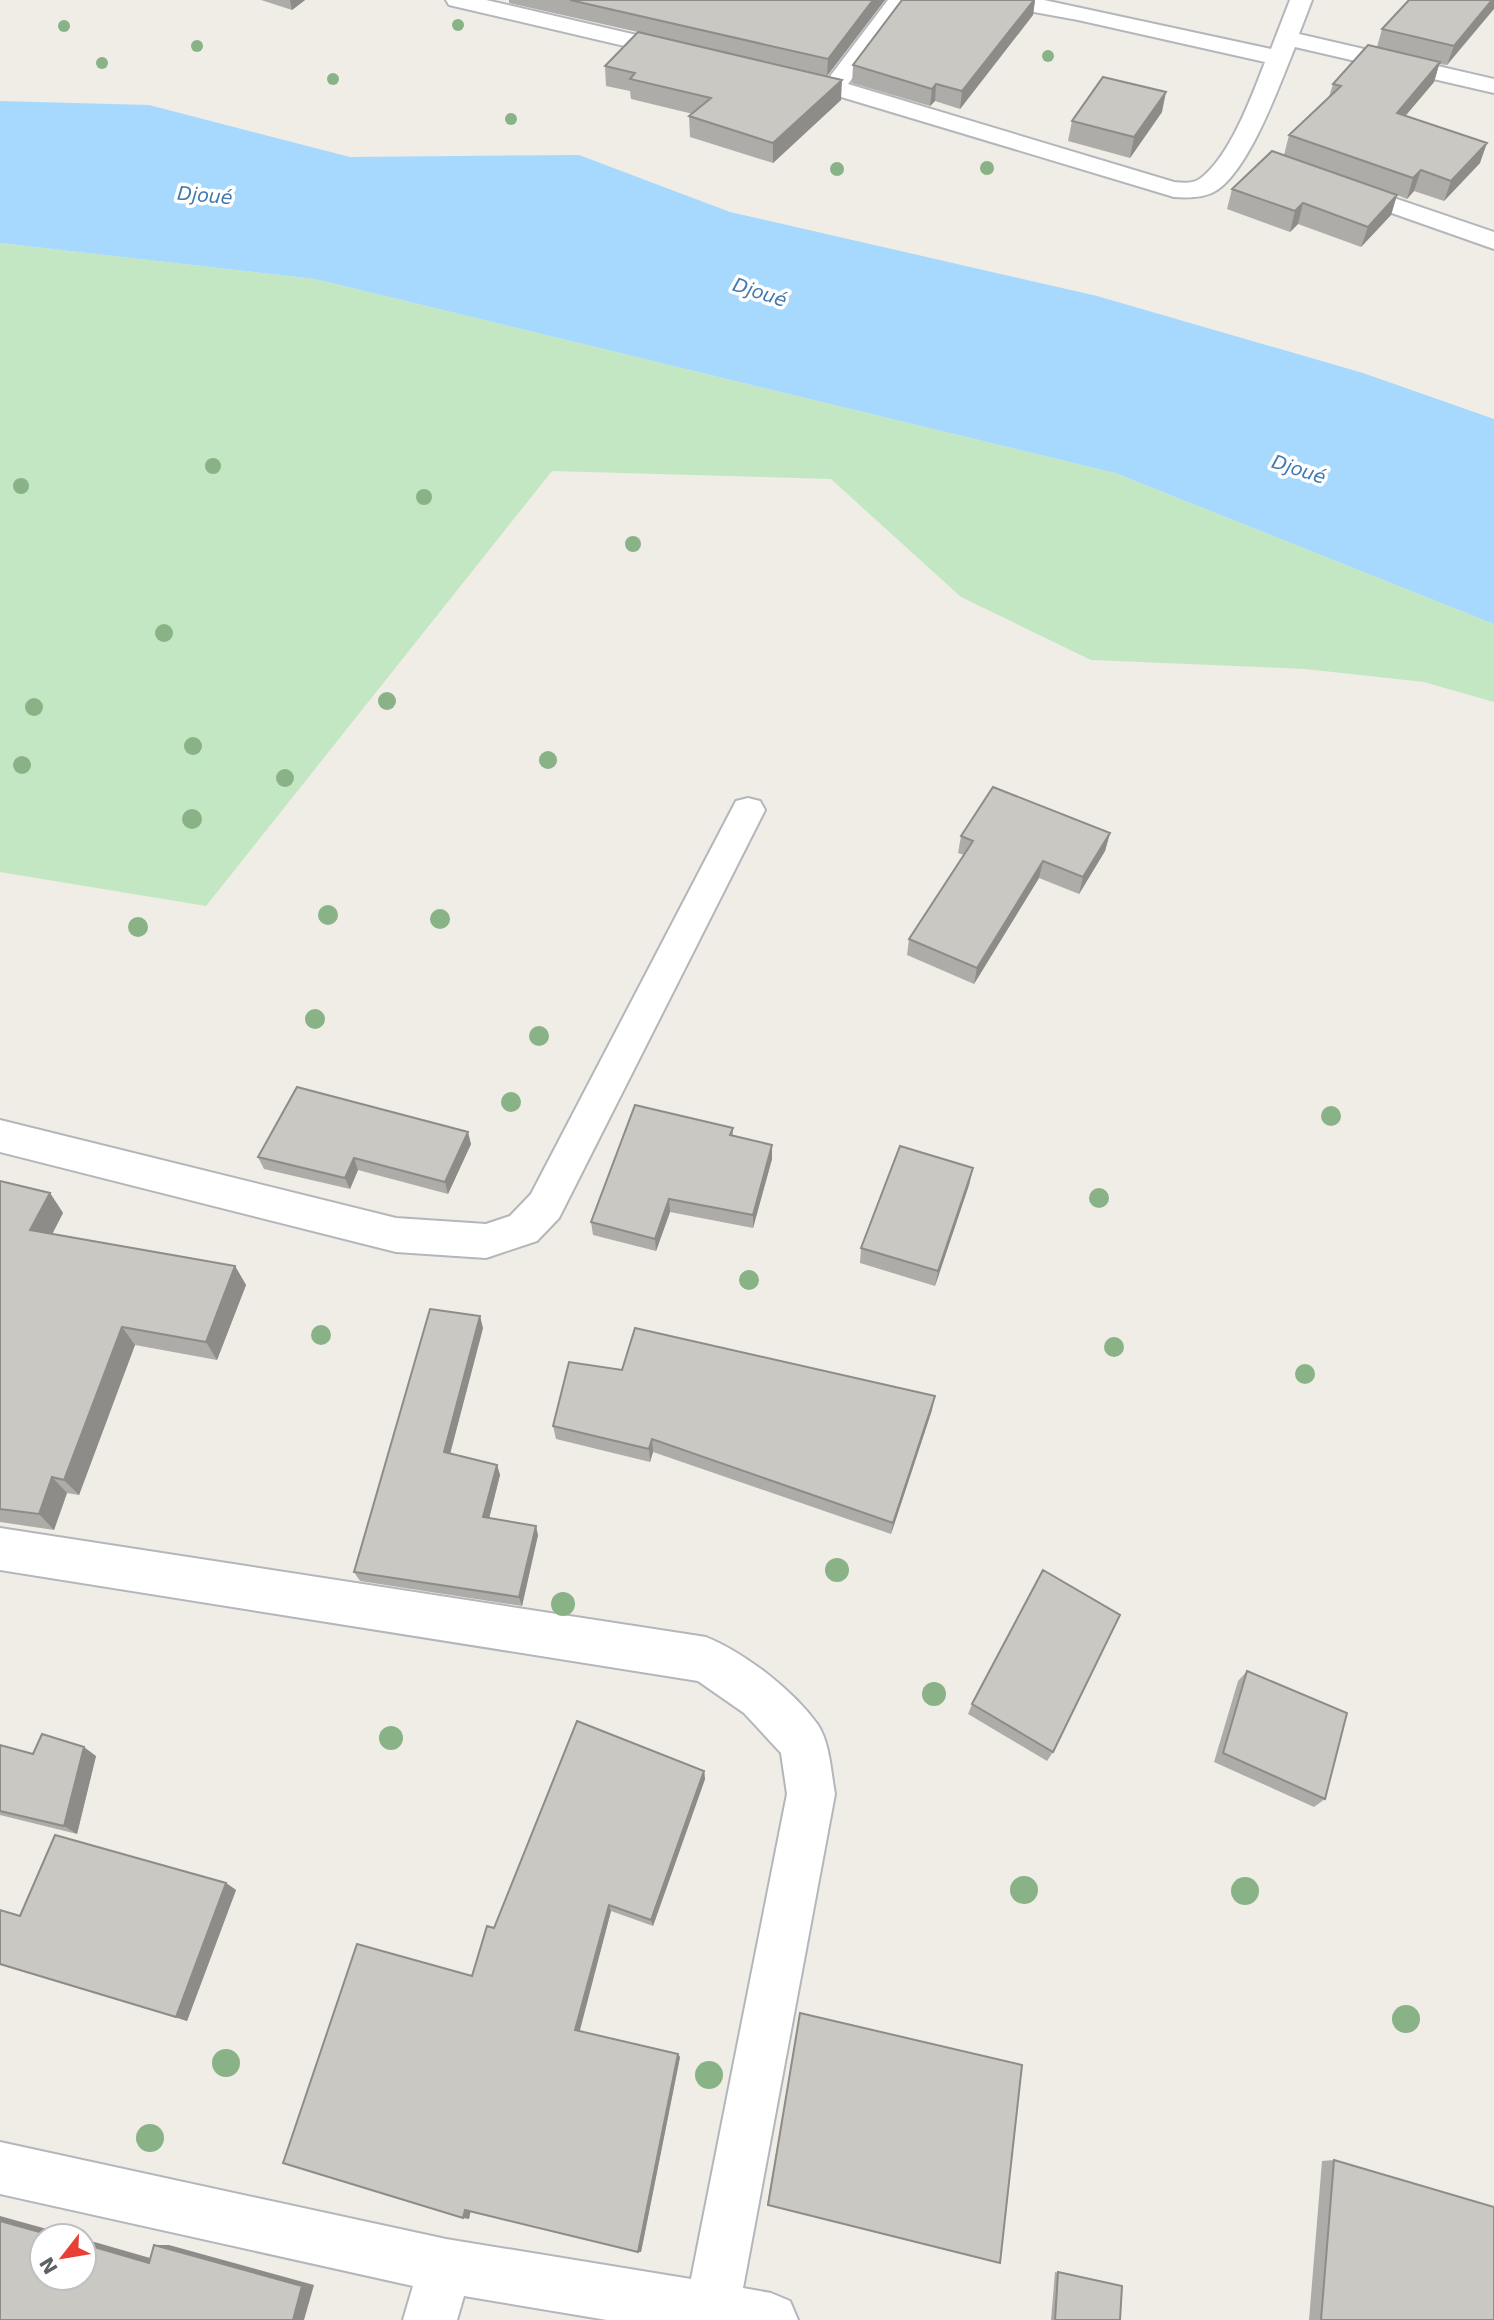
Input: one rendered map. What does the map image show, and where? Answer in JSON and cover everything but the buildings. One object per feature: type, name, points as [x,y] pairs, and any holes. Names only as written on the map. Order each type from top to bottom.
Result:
[{"type":"street","points":[[457,0],[703,57]]},
{"type":"street","points":[[834,88],[899,0]]},
{"type":"street","points":[[1007,0],[1494,86]]},
{"type":"street","points":[[769,72],[834,88],[1149,184],[1188,192],[1211,183],[1237,150],[1283,48],[1301,0]]},
{"type":"street","points":[[1237,150],[1262,159]]},
{"type":"street","points":[[1327,182],[1494,242]]},
{"type":"street","points":[[0,1136],[396,1236],[486,1241],[523,1229],[545,1206],[628,1049],[748,810]]},
{"type":"street","points":[[0,1549],[706,1660],[760,1697],[802,1742],[811,1794],[712,2310]]},
{"type":"street","points":[[0,2168],[446,2266],[771,2320]]},
{"type":"street","points":[[430,2320],[446,2266]]},
{"type":"green space","points":[[0,243],[315,279],[1115,473],[1494,624],[1494,702],[1424,682],[1305,669],[1091,660],[961,597],[831,479],[552,471],[206,906],[0,872]]},
{"type":"water","name":"Djoué","points":[[0,101],[149,105],[350,157],[579,155],[730,212],[1097,296],[1363,373],[1494,419],[1494,624],[1115,473],[315,279],[0,243]]}]
